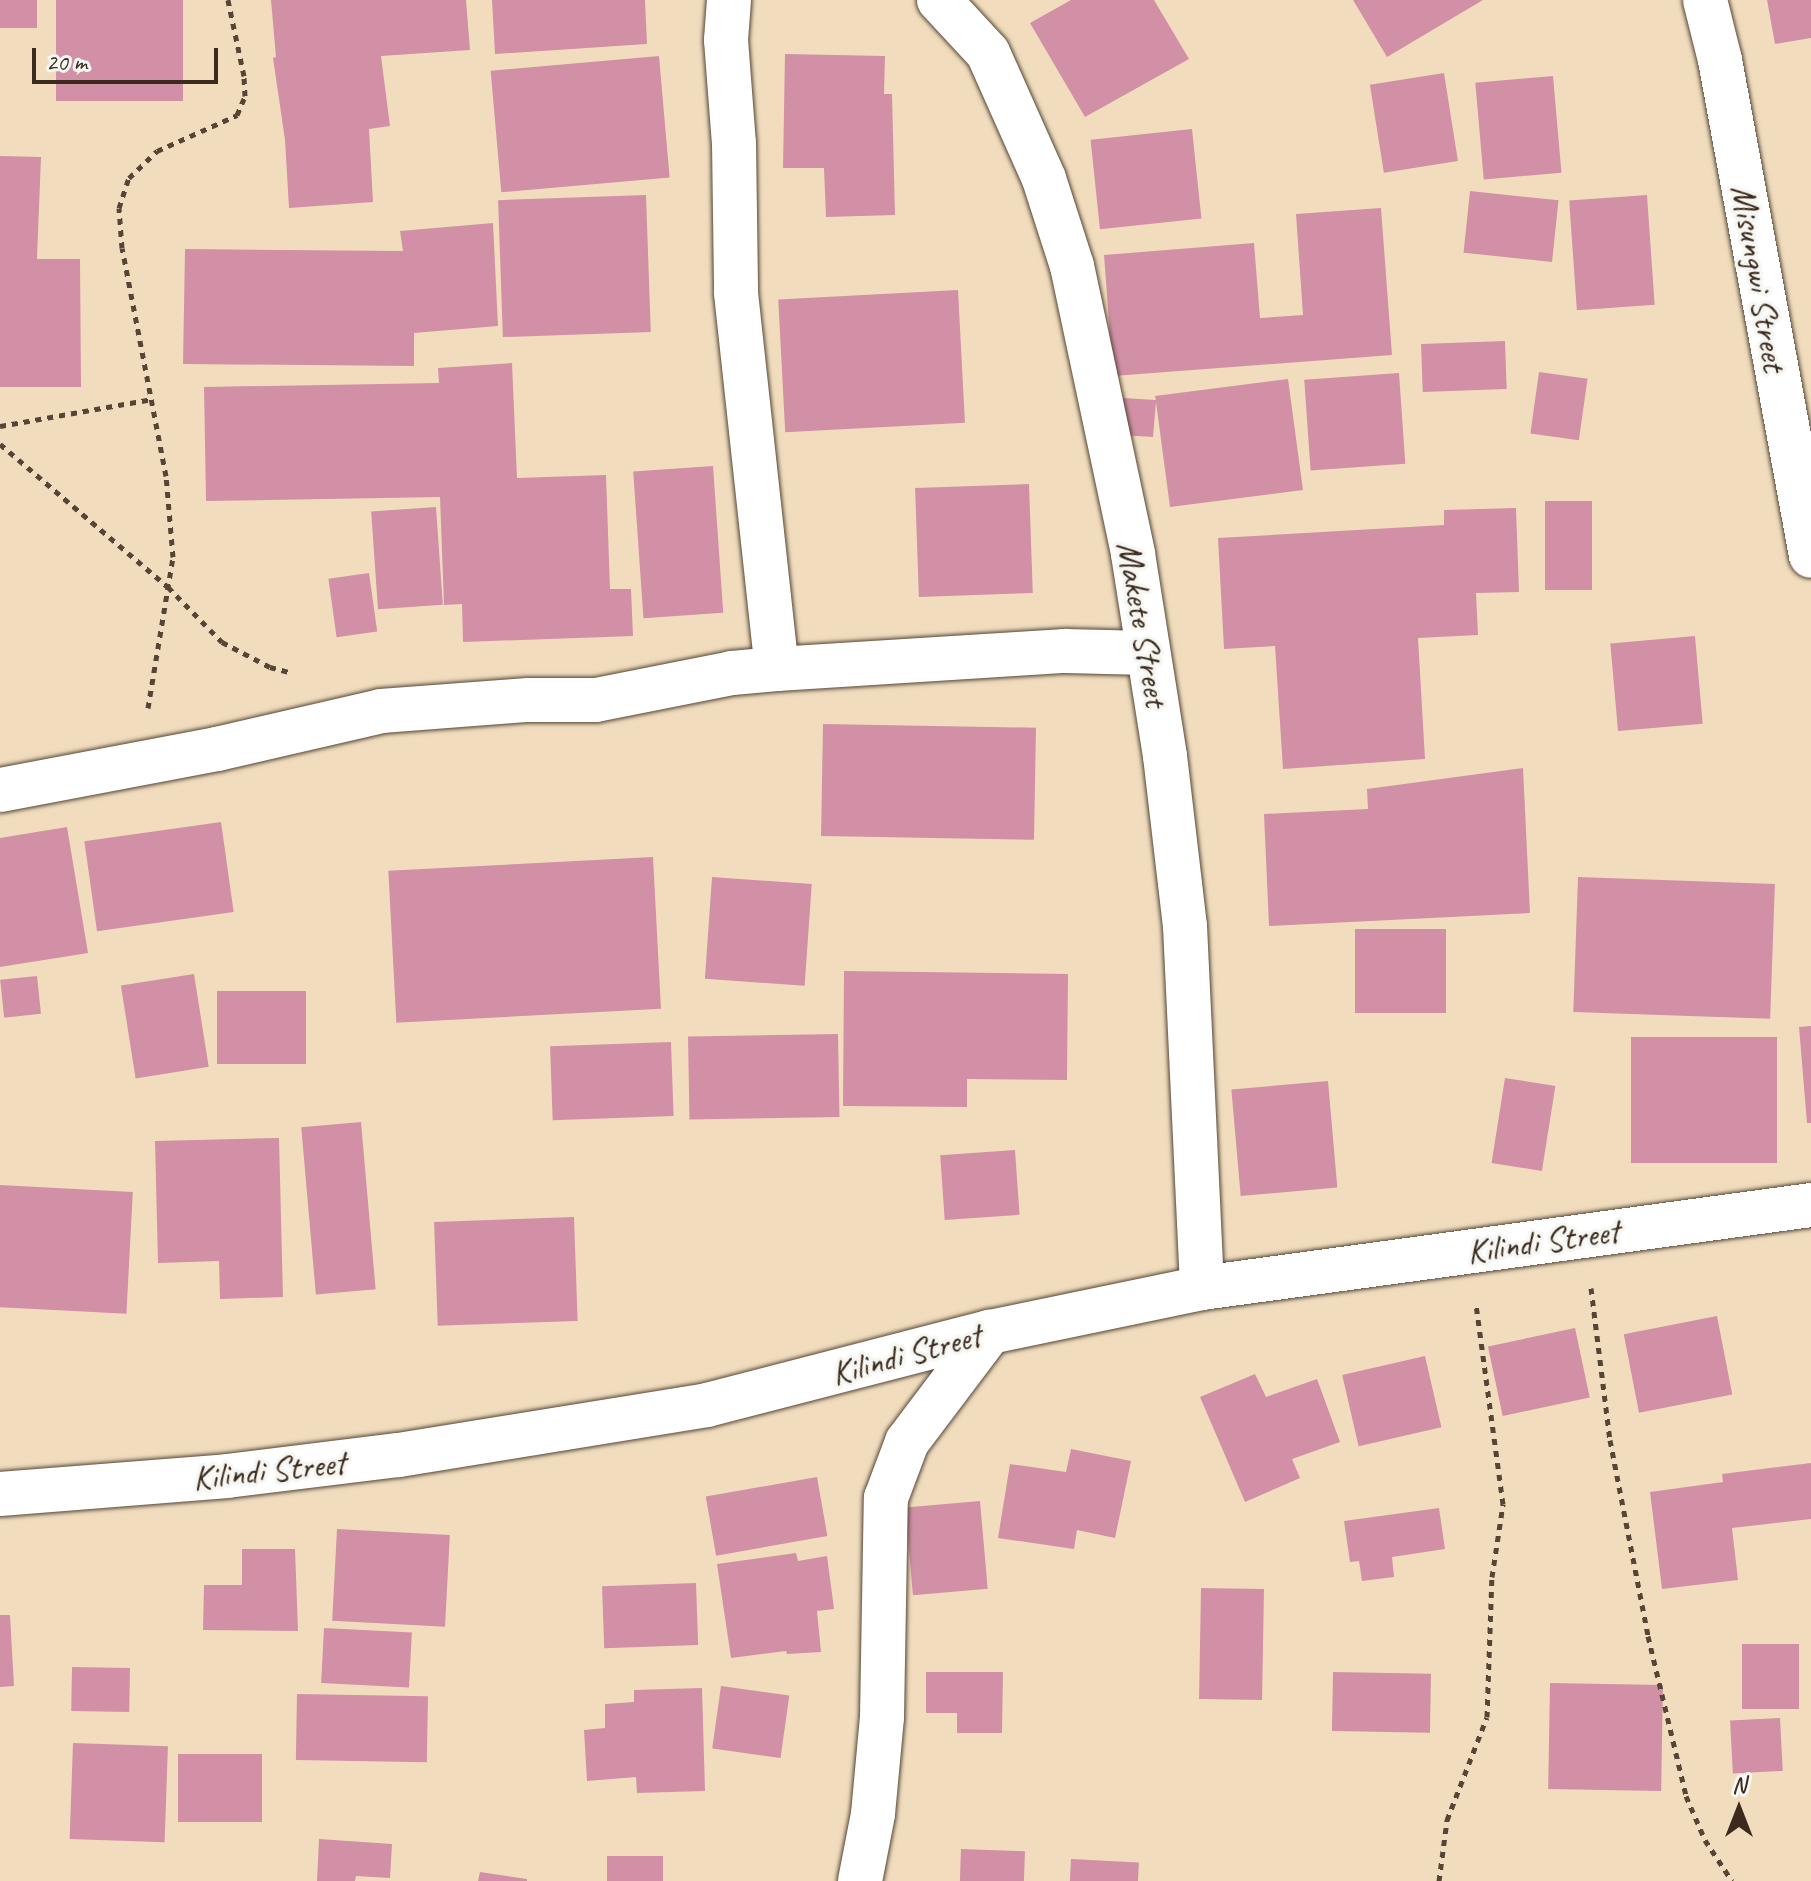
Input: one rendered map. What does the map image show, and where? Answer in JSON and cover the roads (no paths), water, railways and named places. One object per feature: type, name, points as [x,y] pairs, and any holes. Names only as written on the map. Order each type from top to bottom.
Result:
[{"type":"street","points":[[729,0],[726,40],[734,143],[736,293],[777,669]]},
{"type":"street","name":"Makete Street","points":[[939,0],[988,53],[1044,179],[1072,266],[1133,554],[1165,756],[1185,926],[1202,1288]]},
{"type":"street","name":"Misungwi Street","points":[[1705,0],[1720,60],[1811,556]]},
{"type":"street","points":[[0,790],[139,761],[217,749],[381,711],[529,700],[596,700],[732,673],[777,669],[1065,651],[1148,653]]},
{"type":"street","name":"Kilindi Street","points":[[0,1494],[258,1472],[399,1455],[707,1405],[990,1332],[1202,1288],[1811,1205]]},
{"type":"street","points":[[860,1881],[873,1814],[882,1717],[886,1498],[907,1442],[990,1332]]}]
